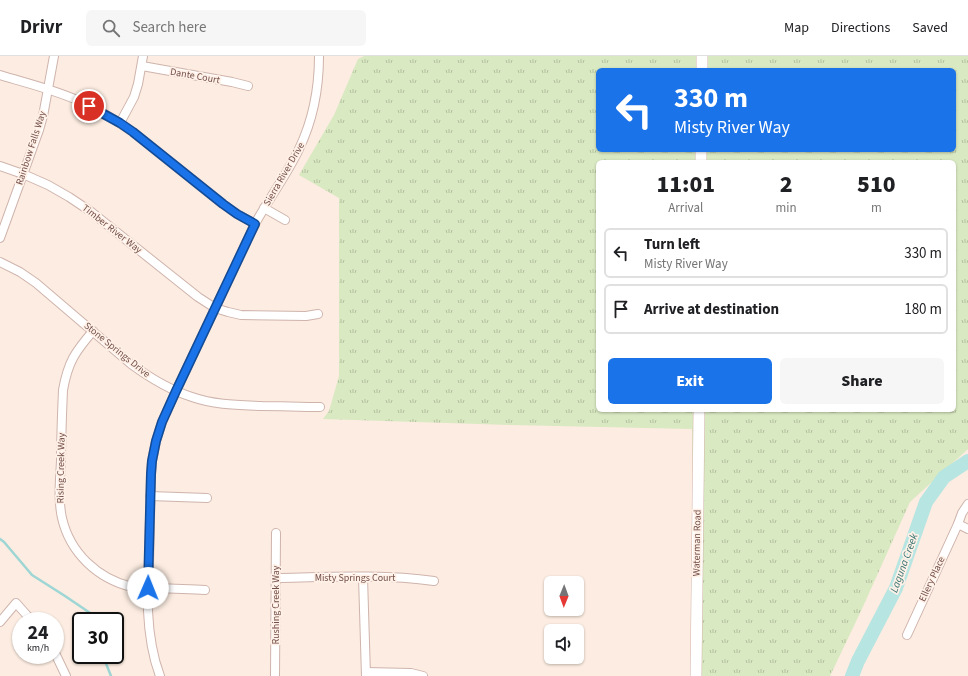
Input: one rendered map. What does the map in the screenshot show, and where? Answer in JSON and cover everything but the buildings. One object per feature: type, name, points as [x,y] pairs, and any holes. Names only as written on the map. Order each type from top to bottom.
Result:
[{"type":"main road","points":[[702,56],[702,68]]},
{"type":"main road","name":"Waterman Road","points":[[696,676],[699,412]]},
{"type":"street","name":"Rainbow Falls Way","points":[[0,238],[43,116],[54,56]]},
{"type":"street","points":[[120,123],[134,97],[143,56]]},
{"type":"street","name":"Sierra River Drive","points":[[160,676],[149,632],[148,611],[150,496],[152,461],[156,441],[162,422],[176,391],[255,224],[300,149],[313,111],[317,89],[319,56]]},
{"type":"street","name":"Dante Court","points":[[142,66],[248,86]]},
{"type":"street","points":[[0,75],[48,89],[78,100],[100,111],[133,132],[223,204],[255,224]]},
{"type":"street","name":"Timber River Way","points":[[0,166],[48,185],[69,197],[90,211],[198,297],[215,308],[241,315],[306,316],[318,314]]},
{"type":"street","points":[[264,208],[285,220]]},
{"type":"street","name":"Stone Springs Drive","points":[[0,262],[20,272],[36,283],[146,375],[176,391],[193,398],[214,403],[232,405],[320,407]]},
{"type":"street","name":"Rising Creek Way","points":[[93,331],[74,354],[65,377],[63,390],[60,499],[62,519],[66,532],[71,543],[87,564],[96,571],[118,583],[134,587],[205,590]]},
{"type":"street","points":[[150,496],[207,498]]},
{"type":"street","name":"Ellery Place","points":[[907,635],[962,513],[968,504]]},
{"type":"street","points":[[958,524],[968,529]]},
{"type":"street","name":"Rushing Creek Way","points":[[275,676],[276,533]]},
{"type":"street","points":[[363,577],[366,674],[411,673],[423,676]]},
{"type":"street","name":"Misty Springs Court","points":[[276,578],[416,578],[434,581]]},
{"type":"street","points":[[0,622],[16,603],[24,612]]},
{"type":"street","points":[[60,664],[66,676]]},
{"type":"green space","points":[[364,56],[968,56],[968,449],[910,502],[830,676],[698,676],[696,648],[692,429],[323,419],[329,411],[339,376],[339,198],[299,175],[334,115],[358,59]]},
{"type":"waterway","name":"Laguna Creek","points":[[852,676],[858,661],[896,588],[926,502],[944,477],[968,461]]},
{"type":"waterway","points":[[0,539],[32,575],[89,612]]},
{"type":"waterway","points":[[106,664],[111,676]]},
{"type":"route","points":[[89,106],[100,111],[133,132],[223,204],[255,224],[176,391],[162,422],[156,441],[151,474],[148,588]]}]
